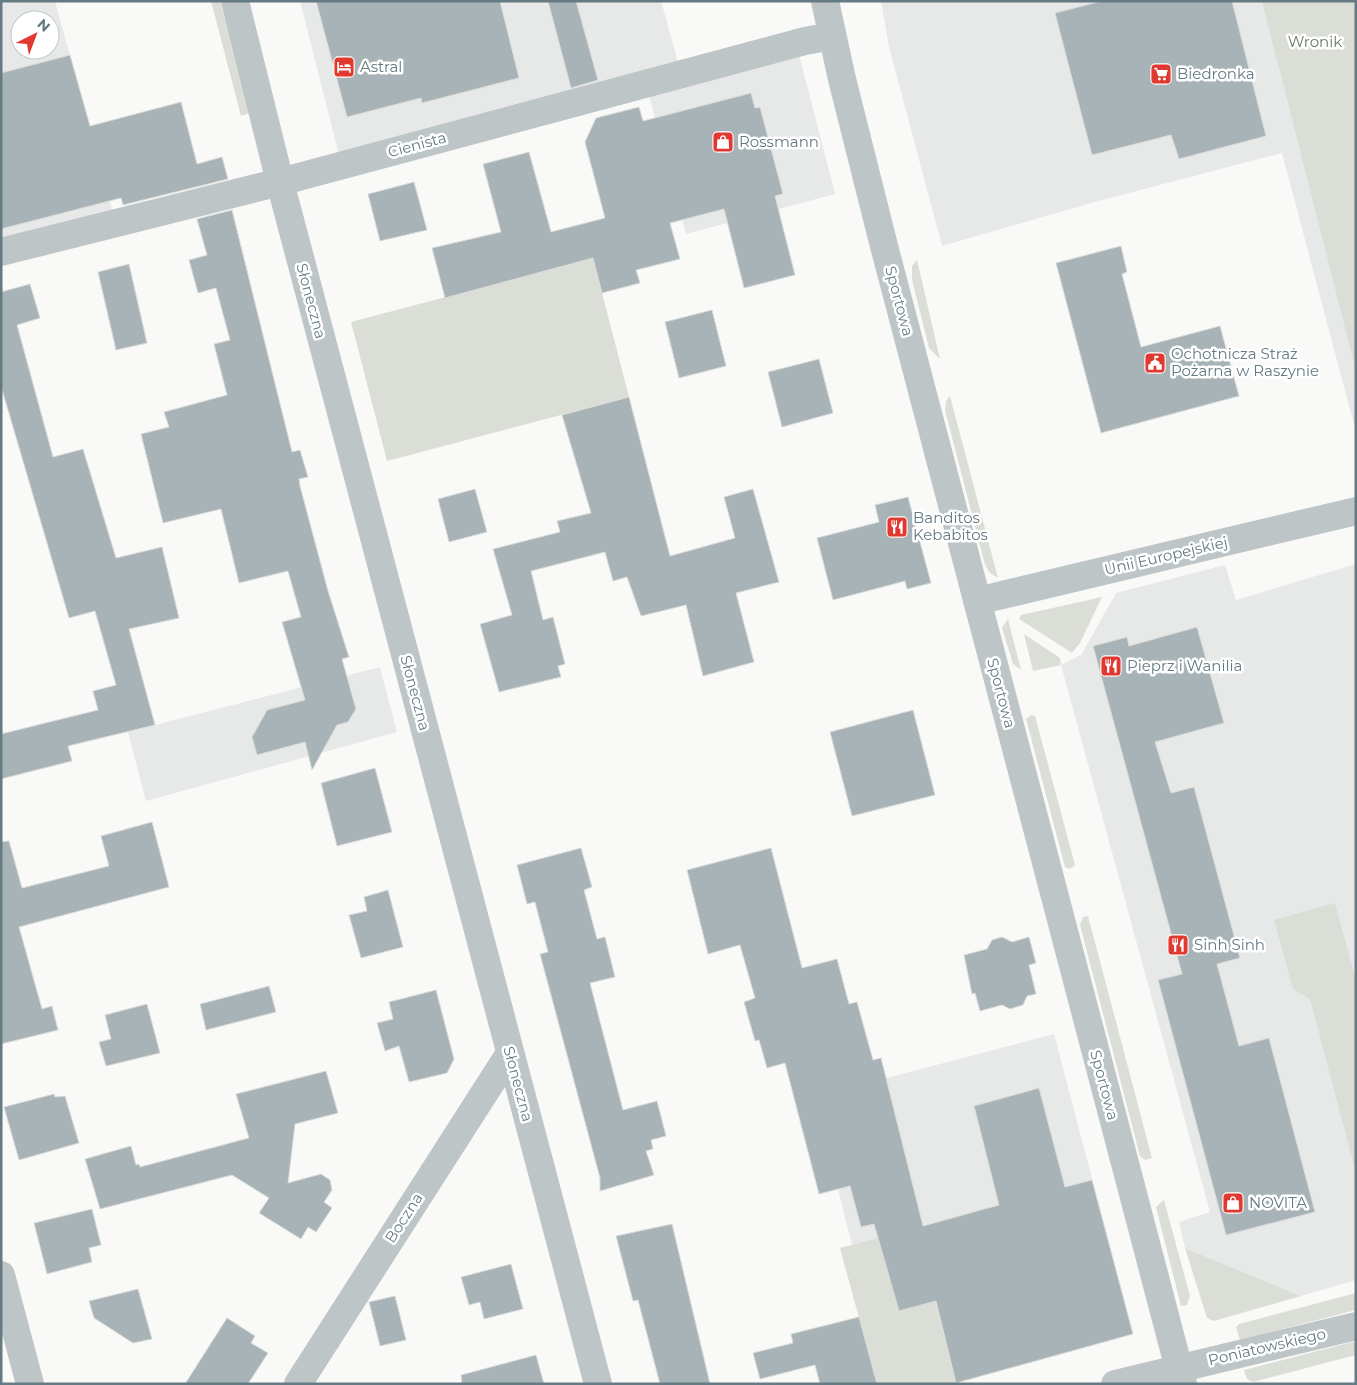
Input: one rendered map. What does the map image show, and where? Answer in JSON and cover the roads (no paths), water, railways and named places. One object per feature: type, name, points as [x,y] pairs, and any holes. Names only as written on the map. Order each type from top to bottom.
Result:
[{"type":"street","name":"Słoneczna","points":[[235,1],[280,182],[598,1384]]},
{"type":"street","name":"Sportowa","points":[[826,1],[832,36],[860,152],[1181,1376]]},
{"type":"street","name":"Cienista","points":[[1,252],[280,182],[805,41],[832,36]]},
{"type":"street","name":"Unii Europejskiej","points":[[977,601],[1356,511]]},
{"type":"street","name":"Boczna","points":[[298,1384],[510,1053]]},
{"type":"street","points":[[1,1275],[30,1384]]},
{"type":"street","name":"Poniatowskiego","points":[[1115,1384],[1181,1376],[1356,1326]]},
{"type":"place","name":"Astral","points":[[344,67]]},
{"type":"place","name":"Biedronka","points":[[1161,74]]},
{"type":"place","name":"Rossmann","points":[[723,142]]},
{"type":"place","name":"Ochotnicza Straż Pożarna w Raszynie","points":[[1155,363]]},
{"type":"place","name":"Banditos Kebabitos","points":[[897,527]]},
{"type":"place","name":"Pieprz i Wanilia","points":[[1111,666]]},
{"type":"place","name":"Sinh Sinh","points":[[1178,945]]},
{"type":"place","name":"NOVITA","points":[[1233,1203]]},
{"type":"park label","name":"Wronik","points":[[1315,42]]}]
